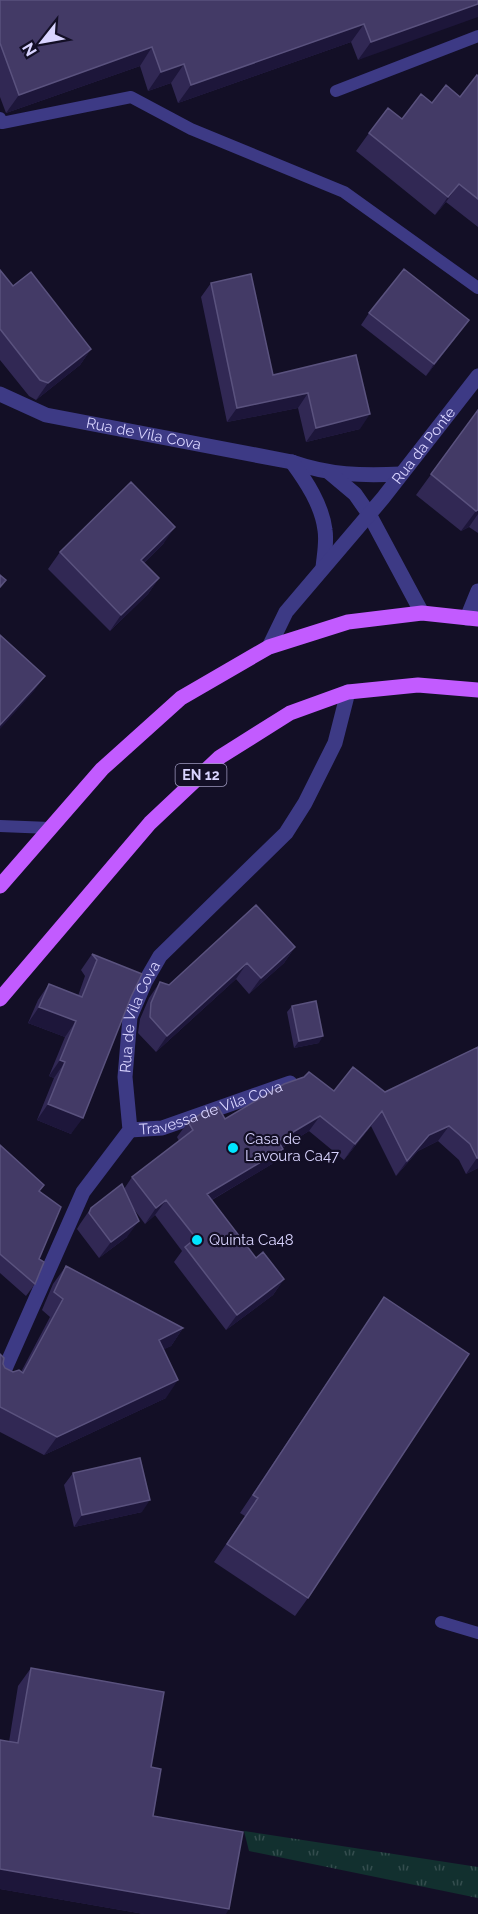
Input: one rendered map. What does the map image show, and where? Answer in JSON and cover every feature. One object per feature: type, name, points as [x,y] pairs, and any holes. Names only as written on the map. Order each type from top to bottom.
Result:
[{"type":"main road","points":[[0,886],[102,769],[181,699],[268,647],[348,622],[422,613],[473,618]]},
{"type":"main road","name":"EN 12","points":[[0,999],[150,823],[220,757],[290,713],[348,692],[418,685],[478,690]]},
{"type":"street","name":"Rua da Ponte","points":[[268,647],[286,612],[369,514],[478,376]]},
{"type":"street","name":"Rua de Vila Cova","points":[[0,394],[46,415],[292,462],[314,470],[366,476],[401,474]]},
{"type":"street","points":[[292,462],[306,480],[316,499],[325,530],[323,568]]},
{"type":"street","name":"Rua de Vila Cova","points":[[330,473],[355,494],[369,514]]},
{"type":"street","points":[[369,514],[422,613]]},
{"type":"street","points":[[473,618],[478,591]]},
{"type":"street","name":"Rua de Vila Cova","points":[[130,1130],[125,1077],[130,1017],[145,982],[160,956],[286,833],[305,803],[336,743],[348,692]]},
{"type":"street","name":"Travessa de Vila Cova","points":[[130,1130],[162,1128],[290,1083]]},
{"type":"street","points":[[0,1380],[83,1192],[130,1130]]},
{"type":"lane","points":[[336,91],[478,36]]},
{"type":"lane","points":[[0,118],[2,123],[131,97],[191,129],[344,192],[478,288]]},
{"type":"lane","points":[[0,826],[50,828]]},
{"type":"lane","points":[[441,1622],[478,1633]]},
{"type":"green space","points":[[244,1831],[478,1867],[478,1898],[249,1851]]},
{"type":"building","points":[[0,0],[478,0],[478,4],[371,42],[364,24],[191,85],[184,64],[161,72],[152,47],[19,95],[0,43]]},
{"type":"building","points":[[477,75],[478,199],[459,184],[448,197],[369,133],[388,108],[402,119],[421,94],[432,103],[446,85],[460,97]]},
{"type":"building","points":[[404,269],[469,320],[434,364],[369,313]]},
{"type":"building","points":[[0,270],[13,286],[31,272],[91,349],[48,383],[40,380],[0,329]]},
{"type":"building","points":[[251,274],[273,375],[356,355],[370,414],[316,428],[308,393],[237,408],[211,283]]},
{"type":"building","points":[[478,410],[478,510],[476,511],[431,474]]},
{"type":"building","points":[[131,482],[175,527],[141,560],[159,578],[121,615],[60,552]]},
{"type":"building","points":[[0,575],[6,580],[0,587]]},
{"type":"building","points":[[0,635],[45,676],[0,725]]},
{"type":"building","points":[[256,905],[295,947],[261,978],[247,963],[167,1036],[150,1017],[151,1003],[160,982],[169,985]]},
{"type":"building","points":[[92,954],[142,974],[83,1118],[48,1104],[65,1062],[60,1060],[76,1021],[39,1007],[49,984],[82,997],[97,960]]},
{"type":"building","points":[[316,1001],[323,1036],[299,1041],[292,1006]]},
{"type":"building","points":[[478,1047],[478,1158],[470,1144],[449,1126],[429,1135],[407,1161],[382,1111],[355,1144],[320,1116],[278,1141],[283,1149],[207,1194],[256,1258],[263,1252],[284,1279],[237,1315],[185,1247],[196,1238],[166,1200],[156,1208],[132,1177],[193,1130],[188,1122],[204,1112],[218,1107],[225,1119],[284,1084],[304,1077],[309,1072],[334,1091],[353,1067],[385,1092]]},
{"type":"building","points":[[0,1145],[44,1185],[39,1191],[61,1207],[39,1259],[44,1262],[35,1284],[0,1254]]},
{"type":"building","points":[[122,1184],[139,1221],[111,1242],[89,1213],[91,1208]]},
{"type":"building","points":[[66,1266],[183,1328],[159,1340],[178,1380],[57,1437],[0,1407],[0,1354],[4,1358],[5,1368],[13,1372],[19,1370],[23,1373],[63,1299],[54,1292]]},
{"type":"building","points":[[384,1297],[469,1354],[308,1598],[227,1544],[258,1498],[253,1495]]},
{"type":"building","points":[[140,1458],[150,1500],[82,1515],[73,1473]]},
{"type":"building","points":[[31,1668],[164,1692],[151,1767],[161,1769],[153,1816],[243,1832],[229,1909],[0,1869],[0,1740],[18,1743]]},
{"type":"place","name":"Casa de Lavoura Ca47","points":[[233,1148]]},
{"type":"place","name":"Quinta Ca48","points":[[197,1240]]}]
